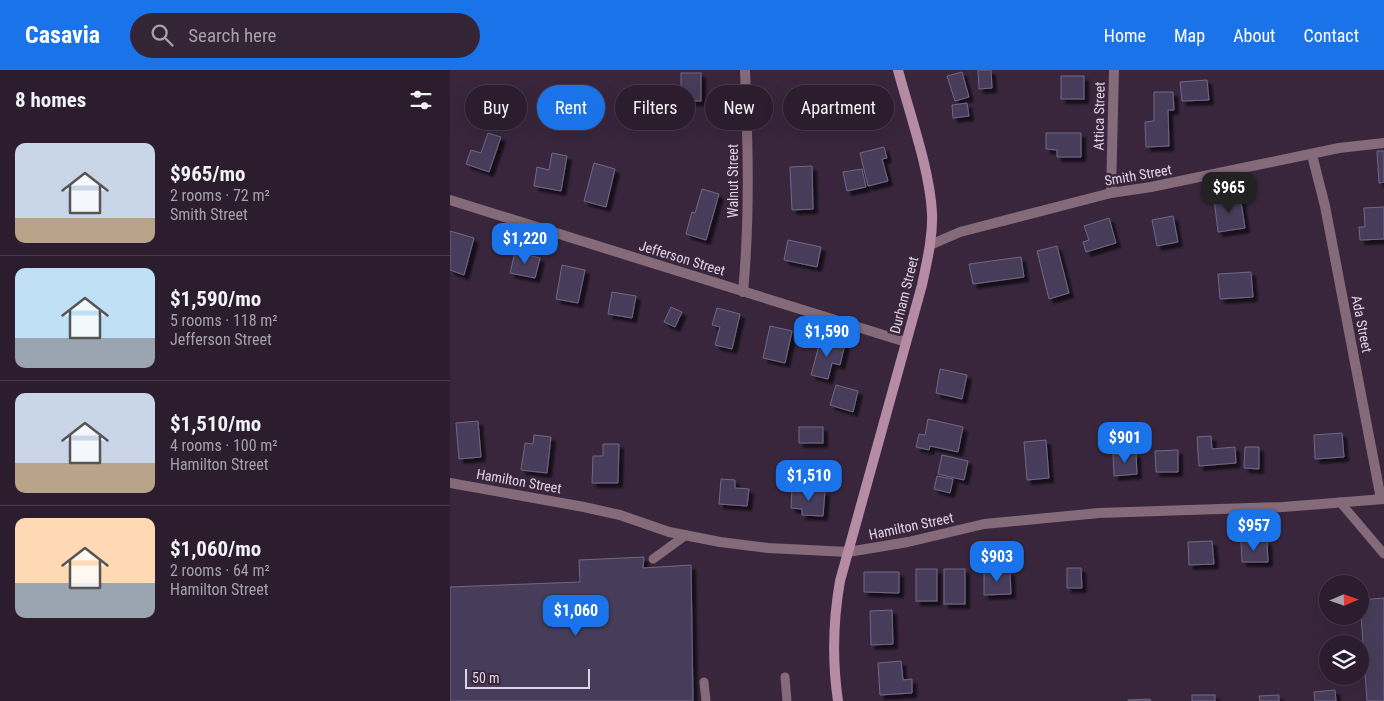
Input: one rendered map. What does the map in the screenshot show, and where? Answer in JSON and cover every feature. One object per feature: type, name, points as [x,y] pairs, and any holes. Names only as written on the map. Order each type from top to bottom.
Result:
[{"type":"street","name":"Walnut Street","points":[[743,292],[746,259],[747,157],[745,70]]},
{"type":"street","name":"Durham Street","points":[[838,701],[834,675],[833,628],[840,580],[922,285],[930,245],[932,213],[928,188],[898,70]]},
{"type":"street","name":"Attica Street","points":[[1111,193],[1114,70]]},
{"type":"street","name":"Smith Street","points":[[930,245],[960,232],[1111,193],[1151,187],[1339,148],[1384,142]]},
{"type":"street","name":"Ada Street","points":[[1312,155],[1325,206],[1382,499]]},
{"type":"street","name":"Jefferson Street","points":[[450,200],[906,342]]},
{"type":"street","name":"Hamilton Street","points":[[450,483],[611,513],[686,535],[768,548],[848,552],[908,542],[984,524],[1099,513],[1282,507],[1382,499]]},
{"type":"lane","points":[[1340,502],[1384,554]]},
{"type":"lane","points":[[653,558],[686,535]]},
{"type":"lane","points":[[785,677],[787,701]]},
{"type":"lane","points":[[704,682],[706,701]]},
{"type":"building","points":[[978,70],[991,70],[992,88],[979,89]]},
{"type":"building","points":[[962,72],[969,97],[955,101],[947,76]]},
{"type":"building","points":[[681,73],[701,73],[701,101],[695,101],[695,85],[681,85]]},
{"type":"building","points":[[1061,76],[1084,76],[1084,99],[1061,99]]},
{"type":"building","points":[[1207,80],[1209,100],[1182,101],[1180,82]]},
{"type":"building","points":[[1154,92],[1173,92],[1174,110],[1168,110],[1169,146],[1146,147],[1145,122],[1154,121]]},
{"type":"building","points":[[967,103],[969,116],[953,118],[952,105]]},
{"type":"building","points":[[488,133],[501,137],[489,172],[466,164],[471,150],[481,153]]},
{"type":"building","points":[[1046,133],[1081,133],[1081,157],[1057,157],[1057,150],[1046,149]]},
{"type":"building","points":[[884,147],[887,158],[882,159],[888,181],[868,186],[860,153]]},
{"type":"building","points":[[1377,151],[1384,151],[1384,182],[1379,183]]},
{"type":"building","points":[[552,153],[567,156],[561,191],[534,186],[537,167],[549,170]]},
{"type":"building","points":[[594,163],[615,169],[606,207],[584,201]]},
{"type":"building","points":[[812,166],[813,209],[792,210],[790,167]]},
{"type":"building","points":[[862,169],[866,187],[847,191],[843,172]]},
{"type":"building","points":[[702,189],[719,194],[706,240],[686,234],[692,212],[695,213]]},
{"type":"building","points":[[1240,195],[1245,228],[1218,232],[1214,199]]},
{"type":"building","points":[[1384,207],[1384,239],[1360,240],[1359,227],[1365,227],[1364,208]]},
{"type":"building","points":[[1173,216],[1178,242],[1157,246],[1152,220]]},
{"type":"building","points":[[1109,218],[1116,243],[1086,252],[1083,242],[1089,240],[1084,226]]},
{"type":"building","points":[[450,231],[474,238],[464,275],[450,270]]},
{"type":"building","points":[[788,240],[821,247],[817,267],[784,260]]},
{"type":"building","points":[[1057,246],[1069,293],[1049,299],[1037,251]]},
{"type":"building","points":[[515,252],[540,258],[535,278],[510,273]]},
{"type":"building","points":[[1021,257],[1024,277],[973,284],[969,264]]},
{"type":"building","points":[[562,265],[585,270],[578,303],[556,299]]},
{"type":"building","points":[[1251,272],[1253,297],[1220,299],[1218,274]]},
{"type":"building","points":[[612,292],[636,296],[632,318],[608,314]]},
{"type":"building","points":[[671,307],[682,312],[675,327],[664,322]]},
{"type":"building","points":[[717,308],[740,314],[732,349],[715,345],[720,327],[712,325]]},
{"type":"building","points":[[770,326],[792,331],[785,363],[763,358]]},
{"type":"building","points":[[821,338],[845,344],[840,365],[832,363],[828,379],[811,375]]},
{"type":"building","points":[[940,369],[967,375],[962,399],[936,393]]},
{"type":"building","points":[[836,385],[858,391],[853,412],[830,405]]},
{"type":"building","points":[[928,419],[963,427],[958,452],[930,446],[929,450],[916,447],[919,434],[925,435]]},
{"type":"building","points":[[478,421],[481,457],[459,459],[456,423]]},
{"type":"building","points":[[799,427],[823,427],[823,443],[799,443]]},
{"type":"building","points":[[1342,433],[1344,457],[1315,459],[1314,435]]},
{"type":"building","points":[[534,435],[551,437],[547,473],[521,470],[525,443],[533,444]]},
{"type":"building","points":[[1211,436],[1212,449],[1235,447],[1236,463],[1199,466],[1197,437]]},
{"type":"building","points":[[1046,440],[1049,478],[1027,480],[1024,442]]},
{"type":"building","points":[[603,444],[619,444],[618,483],[592,483],[593,456],[603,456]]},
{"type":"building","points":[[1245,447],[1259,447],[1259,469],[1244,468]]},
{"type":"building","points":[[1178,450],[1178,472],[1156,472],[1155,451]]},
{"type":"building","points":[[1136,453],[1137,474],[1114,476],[1113,454]]},
{"type":"building","points":[[942,455],[968,461],[964,480],[938,474]]},
{"type":"building","points":[[937,476],[953,479],[950,493],[934,489]]},
{"type":"building","points":[[721,479],[735,480],[735,488],[749,489],[747,506],[719,504]]},
{"type":"building","points":[[792,489],[825,491],[823,516],[802,515],[802,509],[791,508]]},
{"type":"building","points":[[1212,541],[1214,564],[1189,565],[1188,542]]},
{"type":"building","points":[[1241,541],[1267,541],[1268,562],[1242,562]]},
{"type":"building","points":[[644,557],[643,568],[691,565],[693,701],[450,701],[450,587],[580,582],[579,560]]},
{"type":"building","points":[[1067,568],[1081,568],[1082,588],[1067,588]]},
{"type":"building","points":[[916,569],[937,569],[937,601],[916,601]]},
{"type":"building","points":[[944,569],[965,569],[965,604],[944,604]]},
{"type":"building","points":[[1010,571],[1011,594],[984,595],[984,572]]},
{"type":"building","points":[[864,572],[899,572],[899,593],[864,592]]},
{"type":"building","points":[[1384,598],[1384,701],[1367,701],[1366,685],[1369,685],[1369,635],[1362,635],[1362,625],[1369,625],[1369,599]]},
{"type":"building","points":[[892,610],[893,644],[871,645],[870,611]]},
{"type":"building","points":[[901,661],[903,680],[912,679],[912,693],[880,695],[878,663]]},
{"type":"building","points":[[1335,690],[1336,701],[1315,701],[1314,692]]},
{"type":"building","points":[[1192,695],[1215,695],[1215,701],[1192,701]]},
{"type":"building","points":[[1279,695],[1279,701],[1260,701],[1259,696]]},
{"type":"building","points":[[1150,699],[1151,701],[1128,701],[1128,700]]}]
